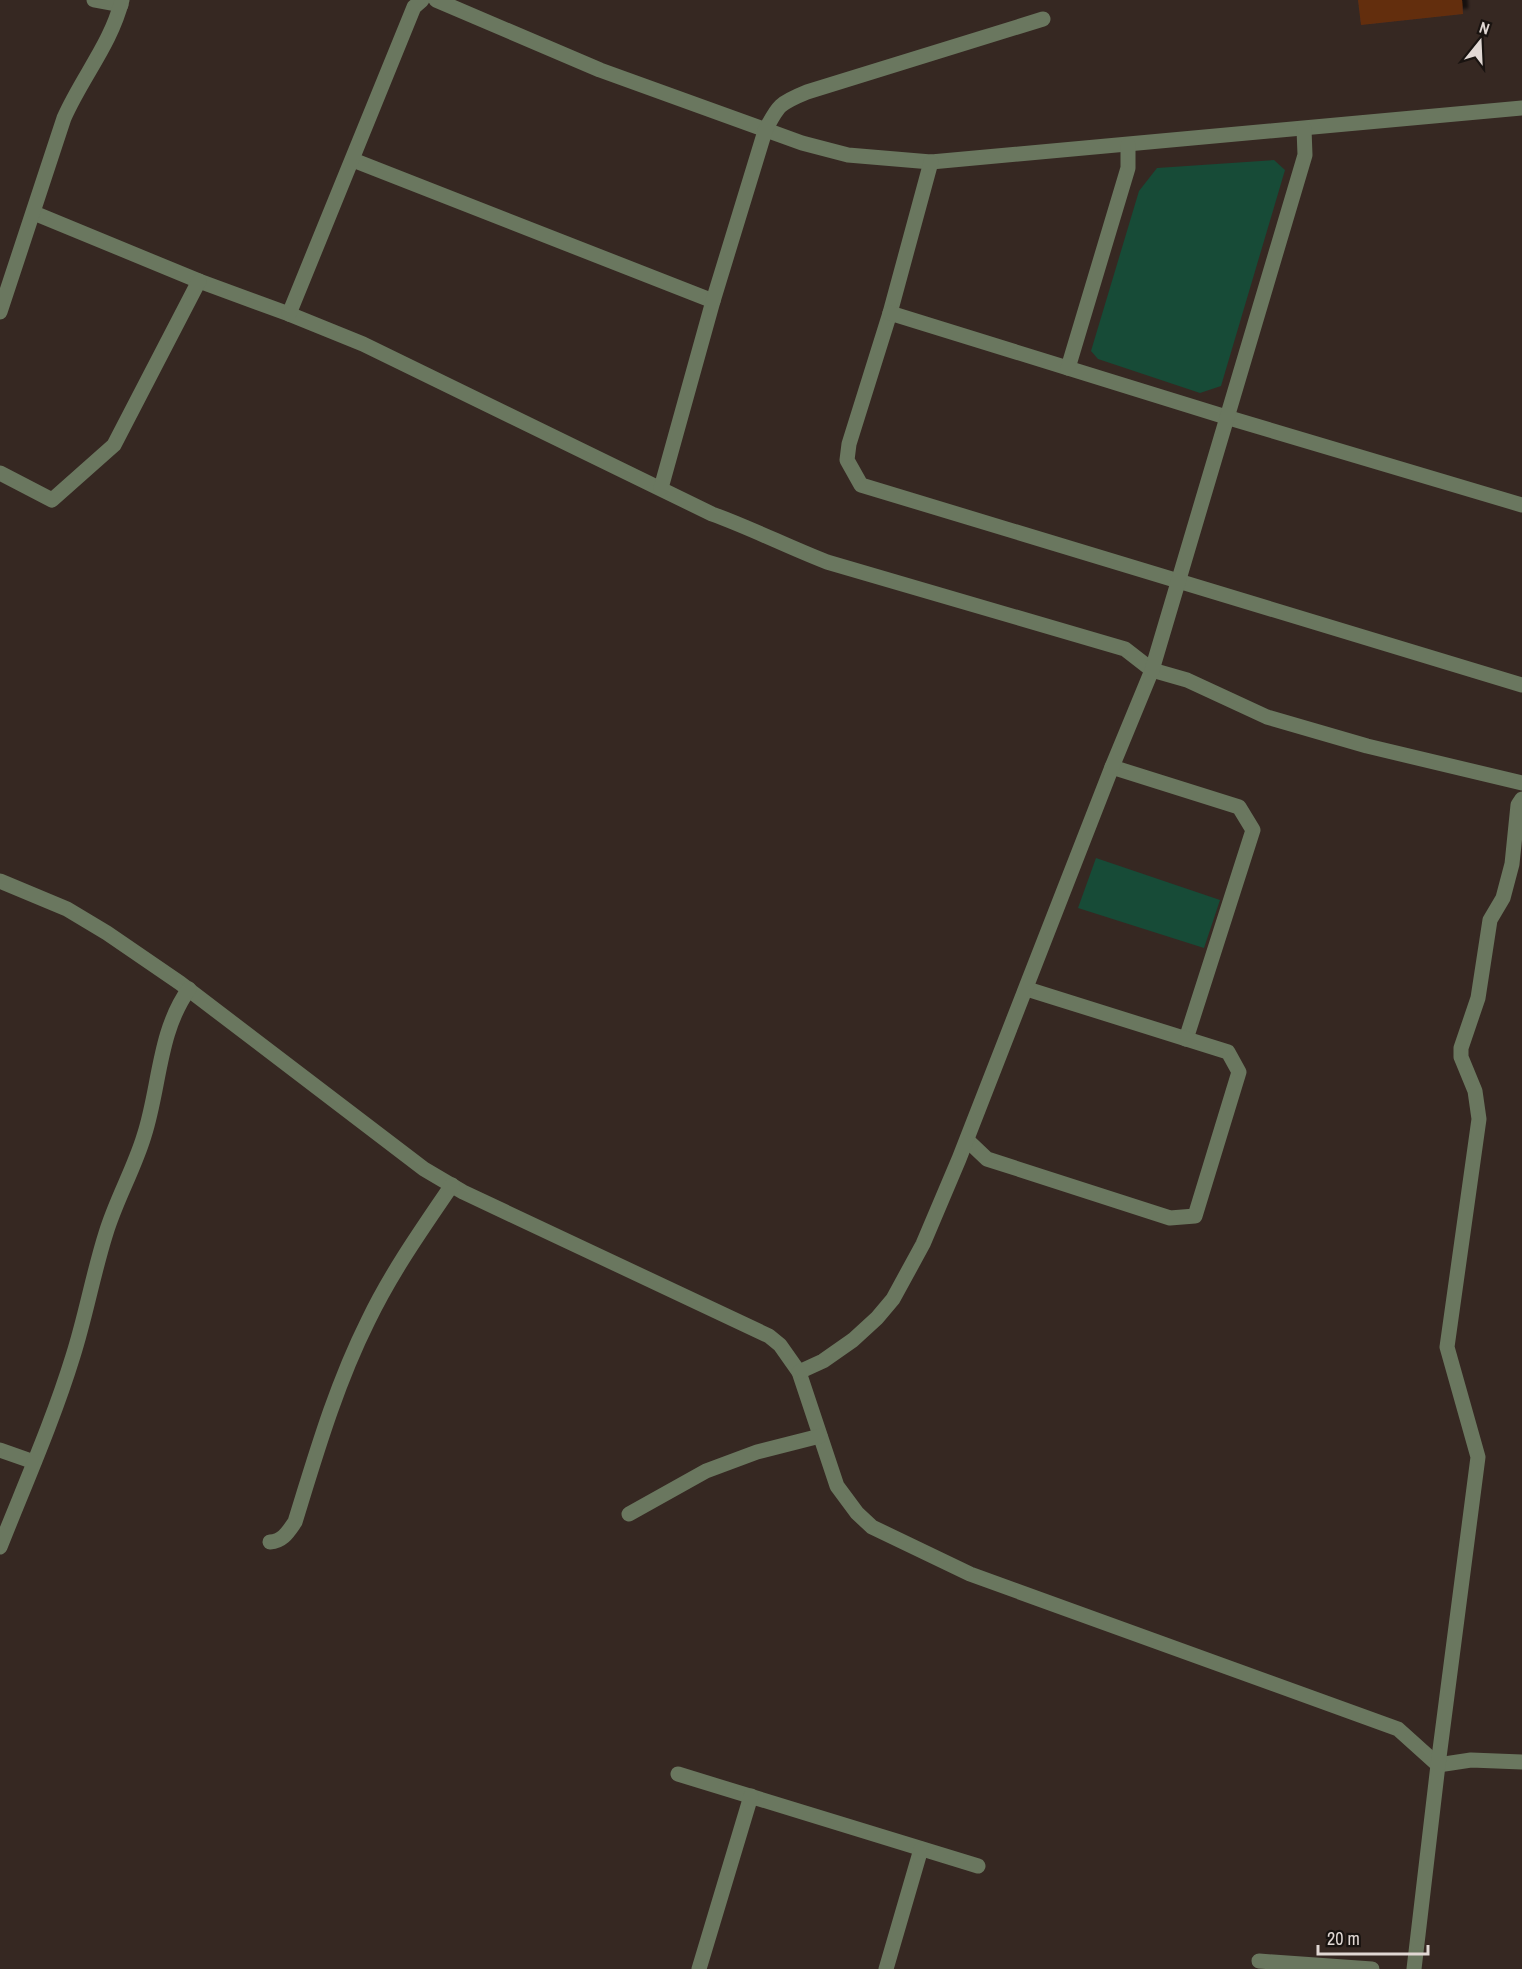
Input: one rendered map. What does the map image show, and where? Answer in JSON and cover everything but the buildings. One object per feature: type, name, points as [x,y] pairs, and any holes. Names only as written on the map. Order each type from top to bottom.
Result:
[{"type":"street","points":[[1,308],[64,118],[112,32],[122,2],[94,0]]},
{"type":"street","points":[[289,314],[414,7],[422,0]]},
{"type":"street","points":[[436,0],[453,3],[600,70],[765,131],[830,152],[931,162],[1522,108]]},
{"type":"street","points":[[661,488],[713,301],[765,131],[776,109],[807,92],[1043,19]]},
{"type":"street","points":[[800,1372],[823,1361],[853,1340],[893,1299],[923,1244],[967,1140],[1152,670],[1305,155],[1305,129]]},
{"type":"street","points":[[1068,368],[1128,168],[1128,145]]},
{"type":"street","points":[[353,160],[713,301]]},
{"type":"street","points":[[931,162],[890,313],[849,444],[847,460],[861,484],[1522,685]]},
{"type":"street","points":[[34,213],[363,344],[712,514],[827,562],[1125,649],[1152,670],[1187,680],[1267,717],[1367,746],[1522,783]]},
{"type":"street","points":[[0,473],[52,500],[114,445],[200,281]]},
{"type":"street","points":[[890,313],[1226,417],[1522,505]]},
{"type":"street","points":[[1112,767],[1239,807],[1253,830],[1186,1039]]},
{"type":"street","points":[[1414,1969],[1478,1457],[1447,1347],[1479,1119],[1475,1091],[1461,1058],[1461,1048],[1478,998],[1490,920],[1503,898],[1517,864],[1518,805],[1522,799]]},
{"type":"street","points":[[0,881],[40,897],[107,933],[189,989],[424,1169],[452,1185],[769,1336],[780,1345],[800,1372],[837,1486],[857,1513],[872,1527],[970,1574],[1398,1729],[1438,1765]]},
{"type":"street","points":[[0,1547],[72,1358],[106,1232],[146,1133],[160,1060],[176,1011],[189,989]]},
{"type":"street","points":[[967,1140],[987,1160],[1170,1218],[1195,1216],[1239,1072],[1228,1052],[1027,989]]},
{"type":"street","points":[[270,1542],[287,1534],[295,1522],[328,1415],[366,1323],[452,1185]]},
{"type":"street","points":[[629,1514],[706,1471],[757,1452],[820,1436]]},
{"type":"street","points":[[0,1450],[34,1462]]},
{"type":"street","points":[[1438,1765],[1472,1760],[1522,1762]]},
{"type":"street","points":[[678,1774],[978,1866]]},
{"type":"street","points":[[699,1969],[751,1796]]},
{"type":"street","points":[[886,1969],[921,1849]]},
{"type":"street","points":[[1258,1961],[1372,1969]]},
{"type":"green space","points":[[1274,160],[1285,170],[1221,386],[1200,393],[1098,359],[1091,351],[1139,191],[1157,168]]},
{"type":"green space","points":[[1096,858],[1220,900],[1204,948],[1078,908]]}]
